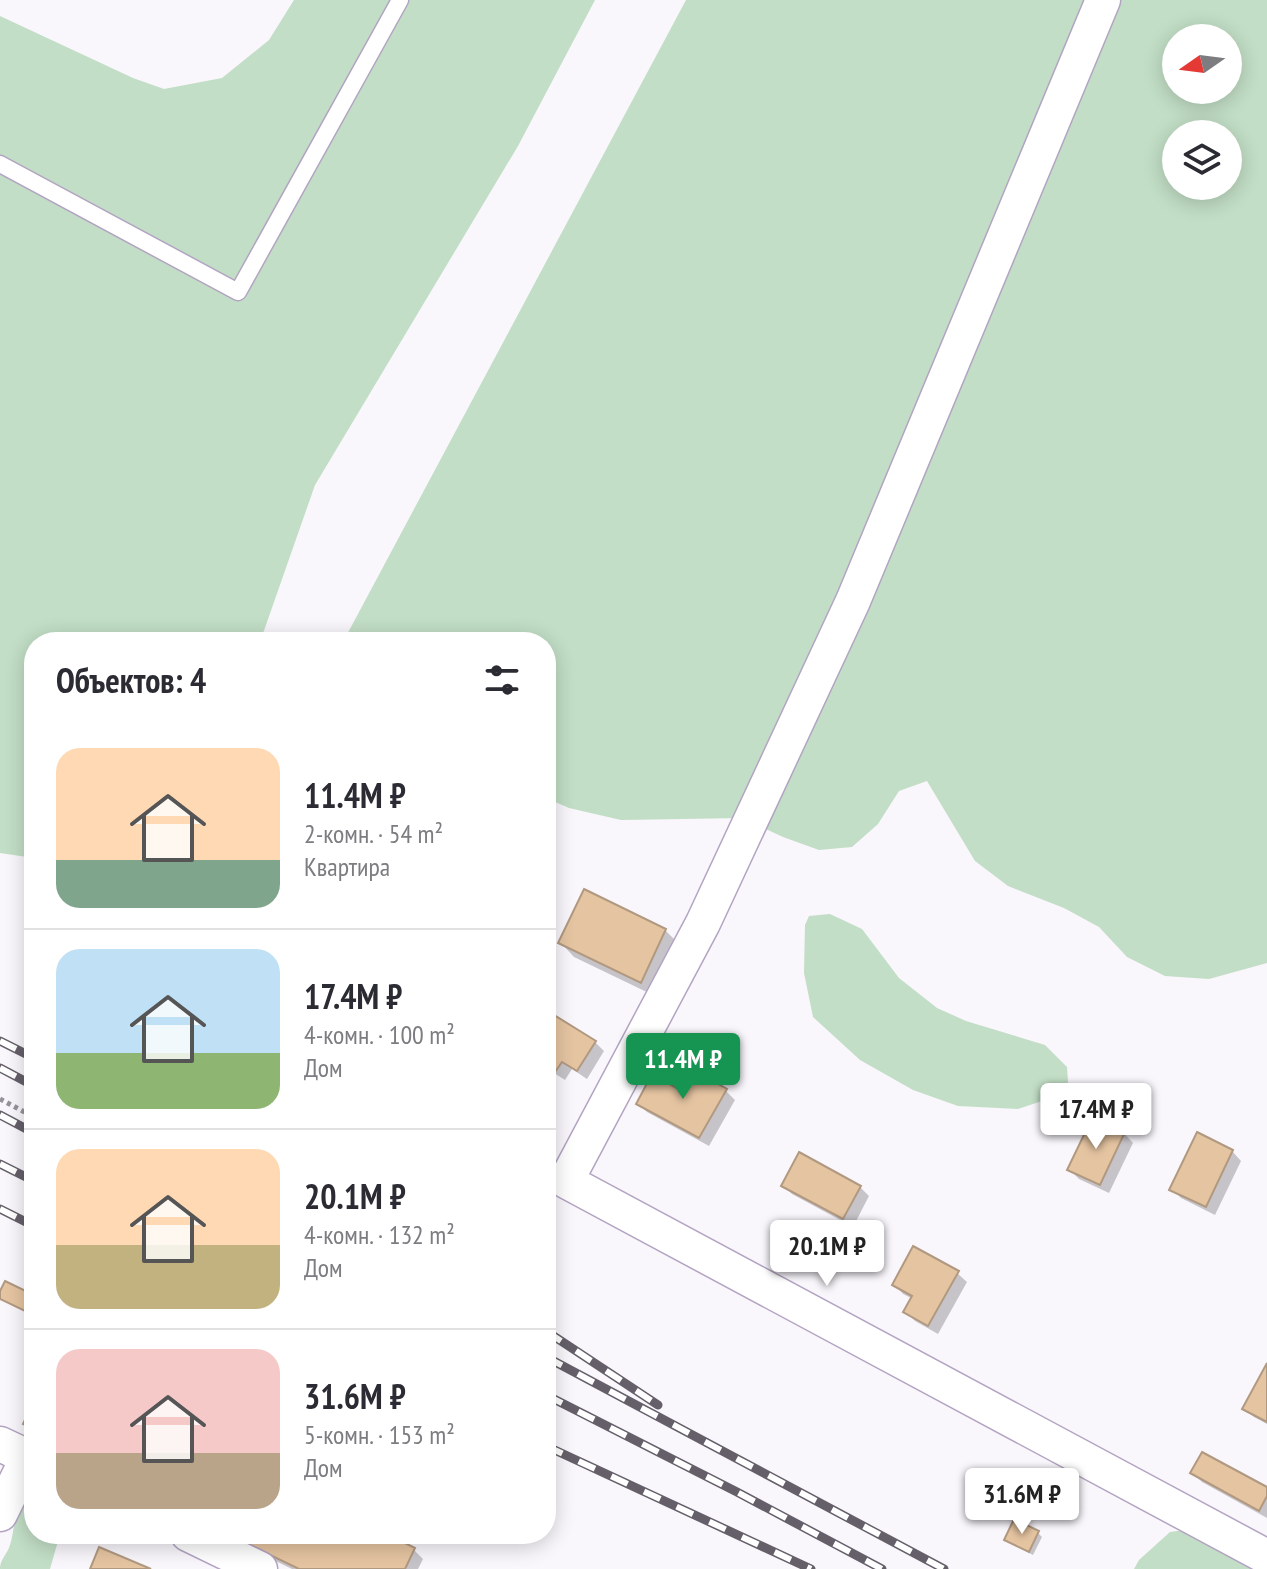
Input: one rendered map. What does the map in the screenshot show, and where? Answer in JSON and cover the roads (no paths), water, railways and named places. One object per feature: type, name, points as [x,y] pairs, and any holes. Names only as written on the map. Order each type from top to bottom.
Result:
[{"type":"street","points":[[1103,0],[853,601],[703,923],[566,1181],[1267,1557]]},
{"type":"street","points":[[0,1514],[21,1454]]},
{"type":"street","points":[[209,1544],[260,1569]]},
{"type":"lane","points":[[0,164],[238,292],[400,0]]},
{"type":"railway","points":[[0,1041],[24,1053]]},
{"type":"railway","points":[[0,1068],[24,1081]]},
{"type":"railway","points":[[0,1115],[24,1128]]},
{"type":"railway","points":[[0,1164],[24,1176]]},
{"type":"railway","points":[[0,1209],[24,1221]]},
{"type":"railway","points":[[556,1338],[658,1405]]},
{"type":"railway","points":[[556,1362],[944,1569]]},
{"type":"railway","points":[[556,1400],[882,1569]]},
{"type":"railway","points":[[556,1451],[811,1569]]}]
